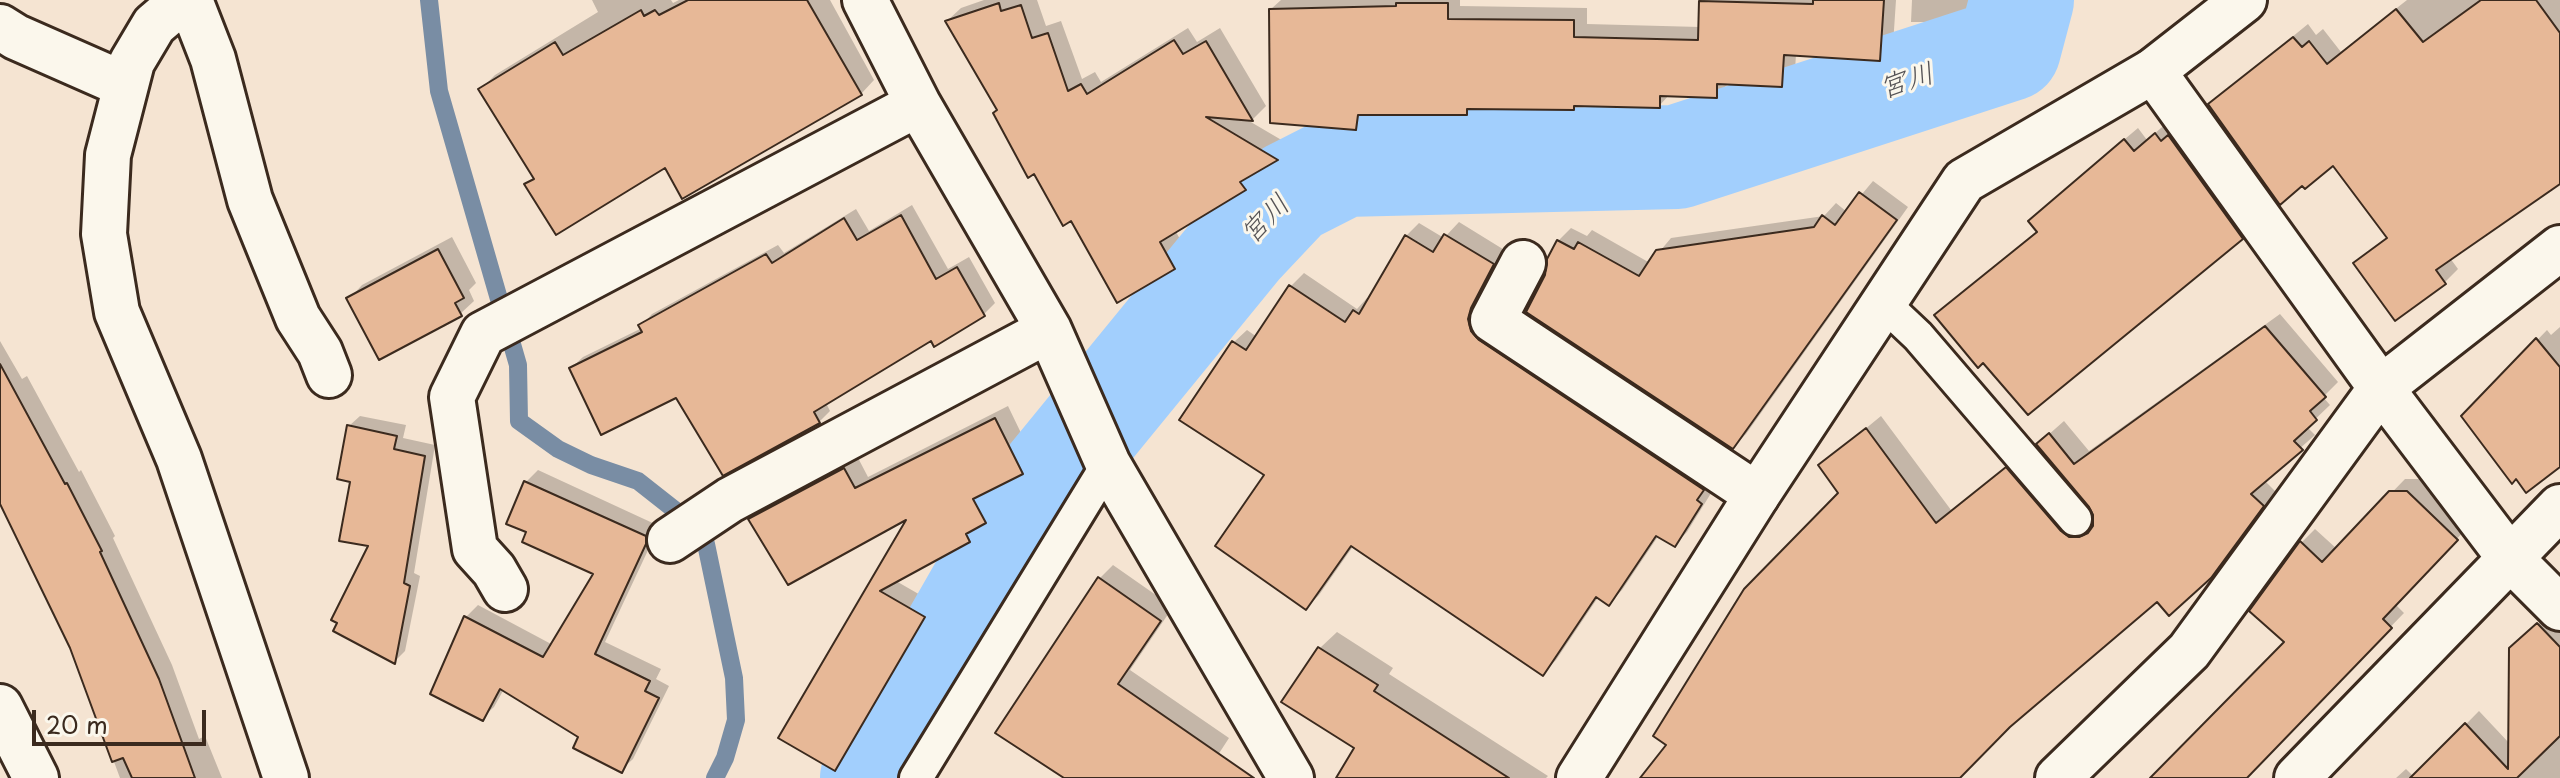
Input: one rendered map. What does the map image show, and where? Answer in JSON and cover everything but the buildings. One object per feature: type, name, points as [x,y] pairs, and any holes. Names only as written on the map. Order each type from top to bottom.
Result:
[{"type":"street","points":[[183,0],[154,25],[132,62],[108,155],[104,234],[117,312],[179,459],[286,778]]},
{"type":"street","points":[[190,0],[213,59],[250,200],[298,318],[320,352],[329,375]]},
{"type":"street","points":[[865,0],[918,104],[1052,337],[1106,458],[1291,778]]},
{"type":"street","points":[[1579,778],[1757,495],[1964,181],[2153,71],[2244,0]]},
{"type":"street","points":[[0,27],[125,85]]},
{"type":"street","points":[[2153,71],[2381,388],[2509,557],[2560,608]]},
{"type":"street","points":[[505,589],[494,570],[475,549],[452,397],[483,334],[918,104]]},
{"type":"street","points":[[2058,778],[2189,651],[2381,388],[2560,248]]},
{"type":"street","points":[[1523,263],[1493,320],[1757,495]]},
{"type":"street","points":[[675,537],[730,500],[1052,337]]},
{"type":"street","points":[[2297,778],[2560,507]]},
{"type":"street","points":[[0,707],[36,778]]},
{"type":"lane","points":[[1883,303],[1918,336],[2075,519]]},
{"type":"lane","points":[[916,778],[1106,458]]},
{"type":"waterway","points":[[429,0],[439,91],[518,365],[519,421],[558,449],[591,465],[638,481],[685,518],[706,544],[734,678],[736,720],[725,758],[715,778]]},
{"type":"waterway","name":"宮川","points":[[872,778],[1030,502],[1240,245],[1289,193],[1344,165],[1677,157],[2009,49],[2022,0]]}]
